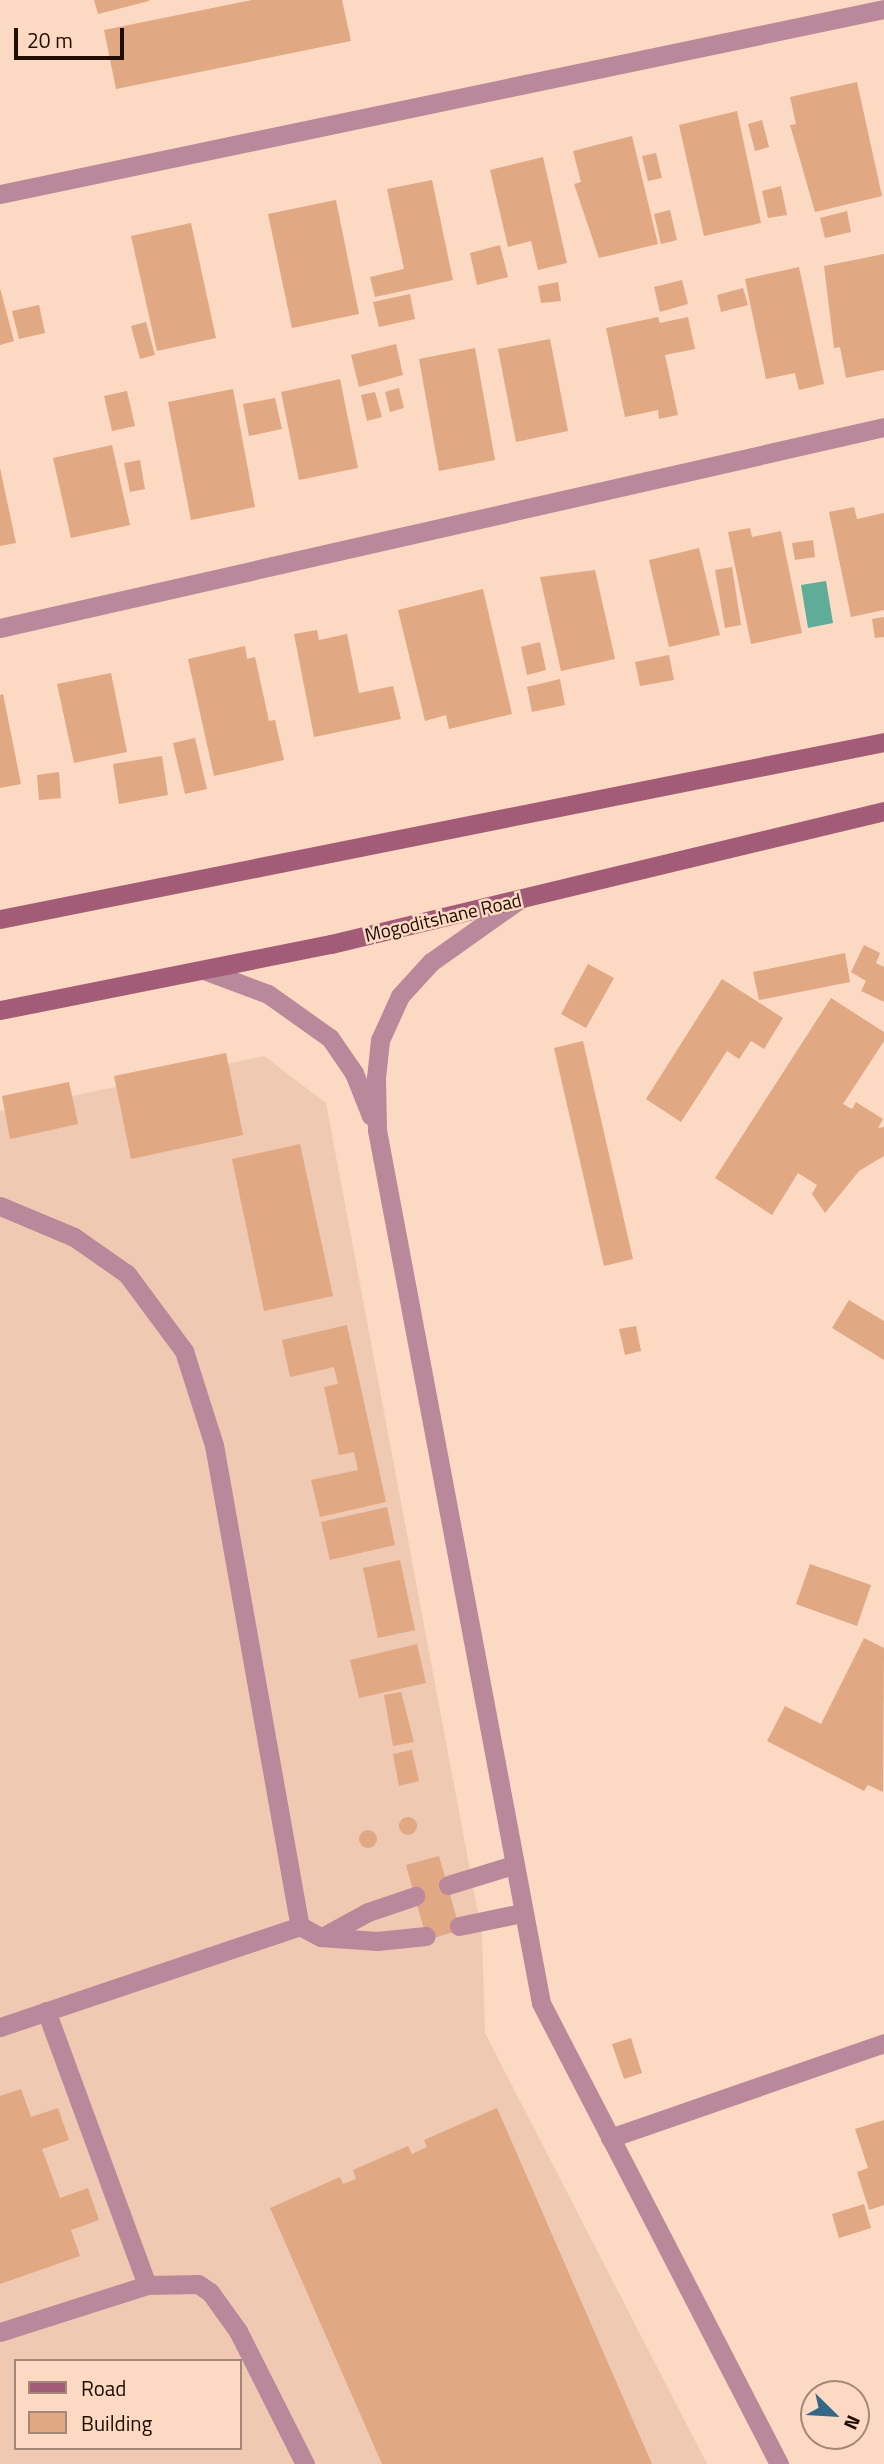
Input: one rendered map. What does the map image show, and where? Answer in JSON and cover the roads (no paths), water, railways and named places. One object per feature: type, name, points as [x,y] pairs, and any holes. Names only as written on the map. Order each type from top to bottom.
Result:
[{"type":"main road","points":[[0,919],[884,742]]},
{"type":"main road","name":"Mogoditshane Road","points":[[0,1010],[204,970],[884,811]]},
{"type":"street","points":[[0,194],[884,9]]},
{"type":"street","points":[[0,628],[884,427]]},
{"type":"street","points":[[377,1130],[380,1040],[400,996],[431,962],[521,898]]},
{"type":"street","points":[[204,970],[268,994],[330,1038],[354,1073],[377,1130],[541,2003],[779,2464]]},
{"type":"street","points":[[0,1206],[74,1237],[127,1274],[184,1351],[214,1445],[300,1926]]},
{"type":"street","points":[[448,1885],[513,1865]]},
{"type":"street","points":[[321,1937],[368,1912],[415,1896]]},
{"type":"street","points":[[459,1926],[522,1913]]},
{"type":"street","points":[[0,2027],[300,1926],[321,1937],[377,1941],[426,1936]]},
{"type":"street","points":[[46,2011],[147,2285]]},
{"type":"street","points":[[610,2138],[884,2043]]},
{"type":"street","points":[[0,2332],[147,2285],[198,2284],[210,2292],[238,2331],[305,2464]]},
{"type":"water","points":[[826,581],[833,623],[808,628],[801,585]]}]
